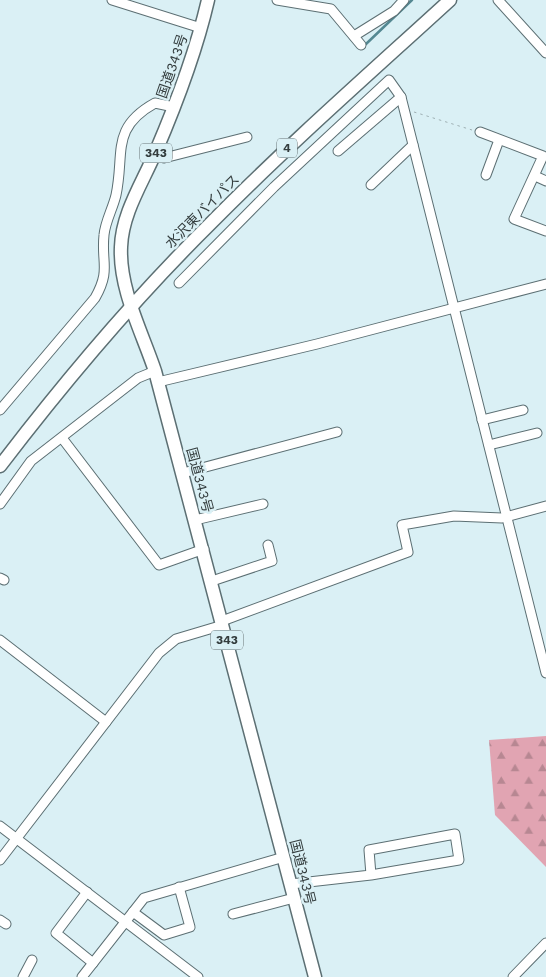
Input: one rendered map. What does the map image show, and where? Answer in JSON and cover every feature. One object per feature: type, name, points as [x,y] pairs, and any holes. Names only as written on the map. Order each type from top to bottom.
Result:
[{"type":"highway","name":"国道343号","points":[[208,0],[201,28],[174,107],[122,230],[122,268],[132,306],[157,376],[315,977]]},
{"type":"highway","name":"水沢東バイパス","points":[[0,466],[89,354],[209,224],[290,146],[450,0]]},
{"type":"street","points":[[112,0],[201,28]]},
{"type":"street","points":[[277,0],[331,9],[360,45]]},
{"type":"street","points":[[498,0],[546,53]]},
{"type":"street","points":[[354,36],[394,11],[401,1]]},
{"type":"street","points":[[179,283],[274,187],[389,80],[401,97],[546,673]]},
{"type":"street","points":[[338,151],[401,97]]},
{"type":"street","points":[[0,410],[95,298],[104,282],[106,265],[104,235],[116,195],[121,145],[128,126],[138,112],[155,103],[174,107]]},
{"type":"street","points":[[480,132],[543,156],[514,219],[546,231]]},
{"type":"street","points":[[156,152],[164,158],[247,137]]},
{"type":"street","points":[[486,176],[499,140]]},
{"type":"street","points":[[371,185],[413,145]]},
{"type":"street","points":[[535,176],[546,181]]},
{"type":"street","points":[[0,504],[31,461],[138,378],[157,376],[317,344],[546,284]]},
{"type":"street","points":[[482,420],[523,410]]},
{"type":"street","points":[[183,473],[337,432]]},
{"type":"street","points":[[489,445],[537,433]]},
{"type":"street","points":[[62,438],[159,566],[204,549]]},
{"type":"street","points":[[195,520],[263,504]]},
{"type":"street","points":[[0,860],[106,722],[166,647],[176,639],[223,623],[408,552],[402,526],[454,516],[507,517],[546,506]]},
{"type":"street","points":[[212,581],[272,561],[268,544]]},
{"type":"street","points":[[0,640],[106,722]]},
{"type":"street","points":[[0,826],[87,892],[164,935],[190,927],[179,887]]},
{"type":"street","points":[[291,884],[371,875],[459,860],[456,834],[369,850],[371,875]]},
{"type":"street","points":[[82,977],[144,898],[284,857]]},
{"type":"street","points":[[87,892],[56,933],[93,963]]},
{"type":"street","points":[[233,914],[294,898]]},
{"type":"street","points":[[129,916],[198,977]]},
{"type":"street","points":[[513,977],[546,943]]},
{"type":"street","points":[[23,977],[32,960]]},
{"type":"path","points":[[404,109],[480,132]]},
{"type":"green space","points":[[546,736],[546,867],[495,815],[489,740]]},
{"type":"waterway","points":[[366,44],[412,0]]}]
